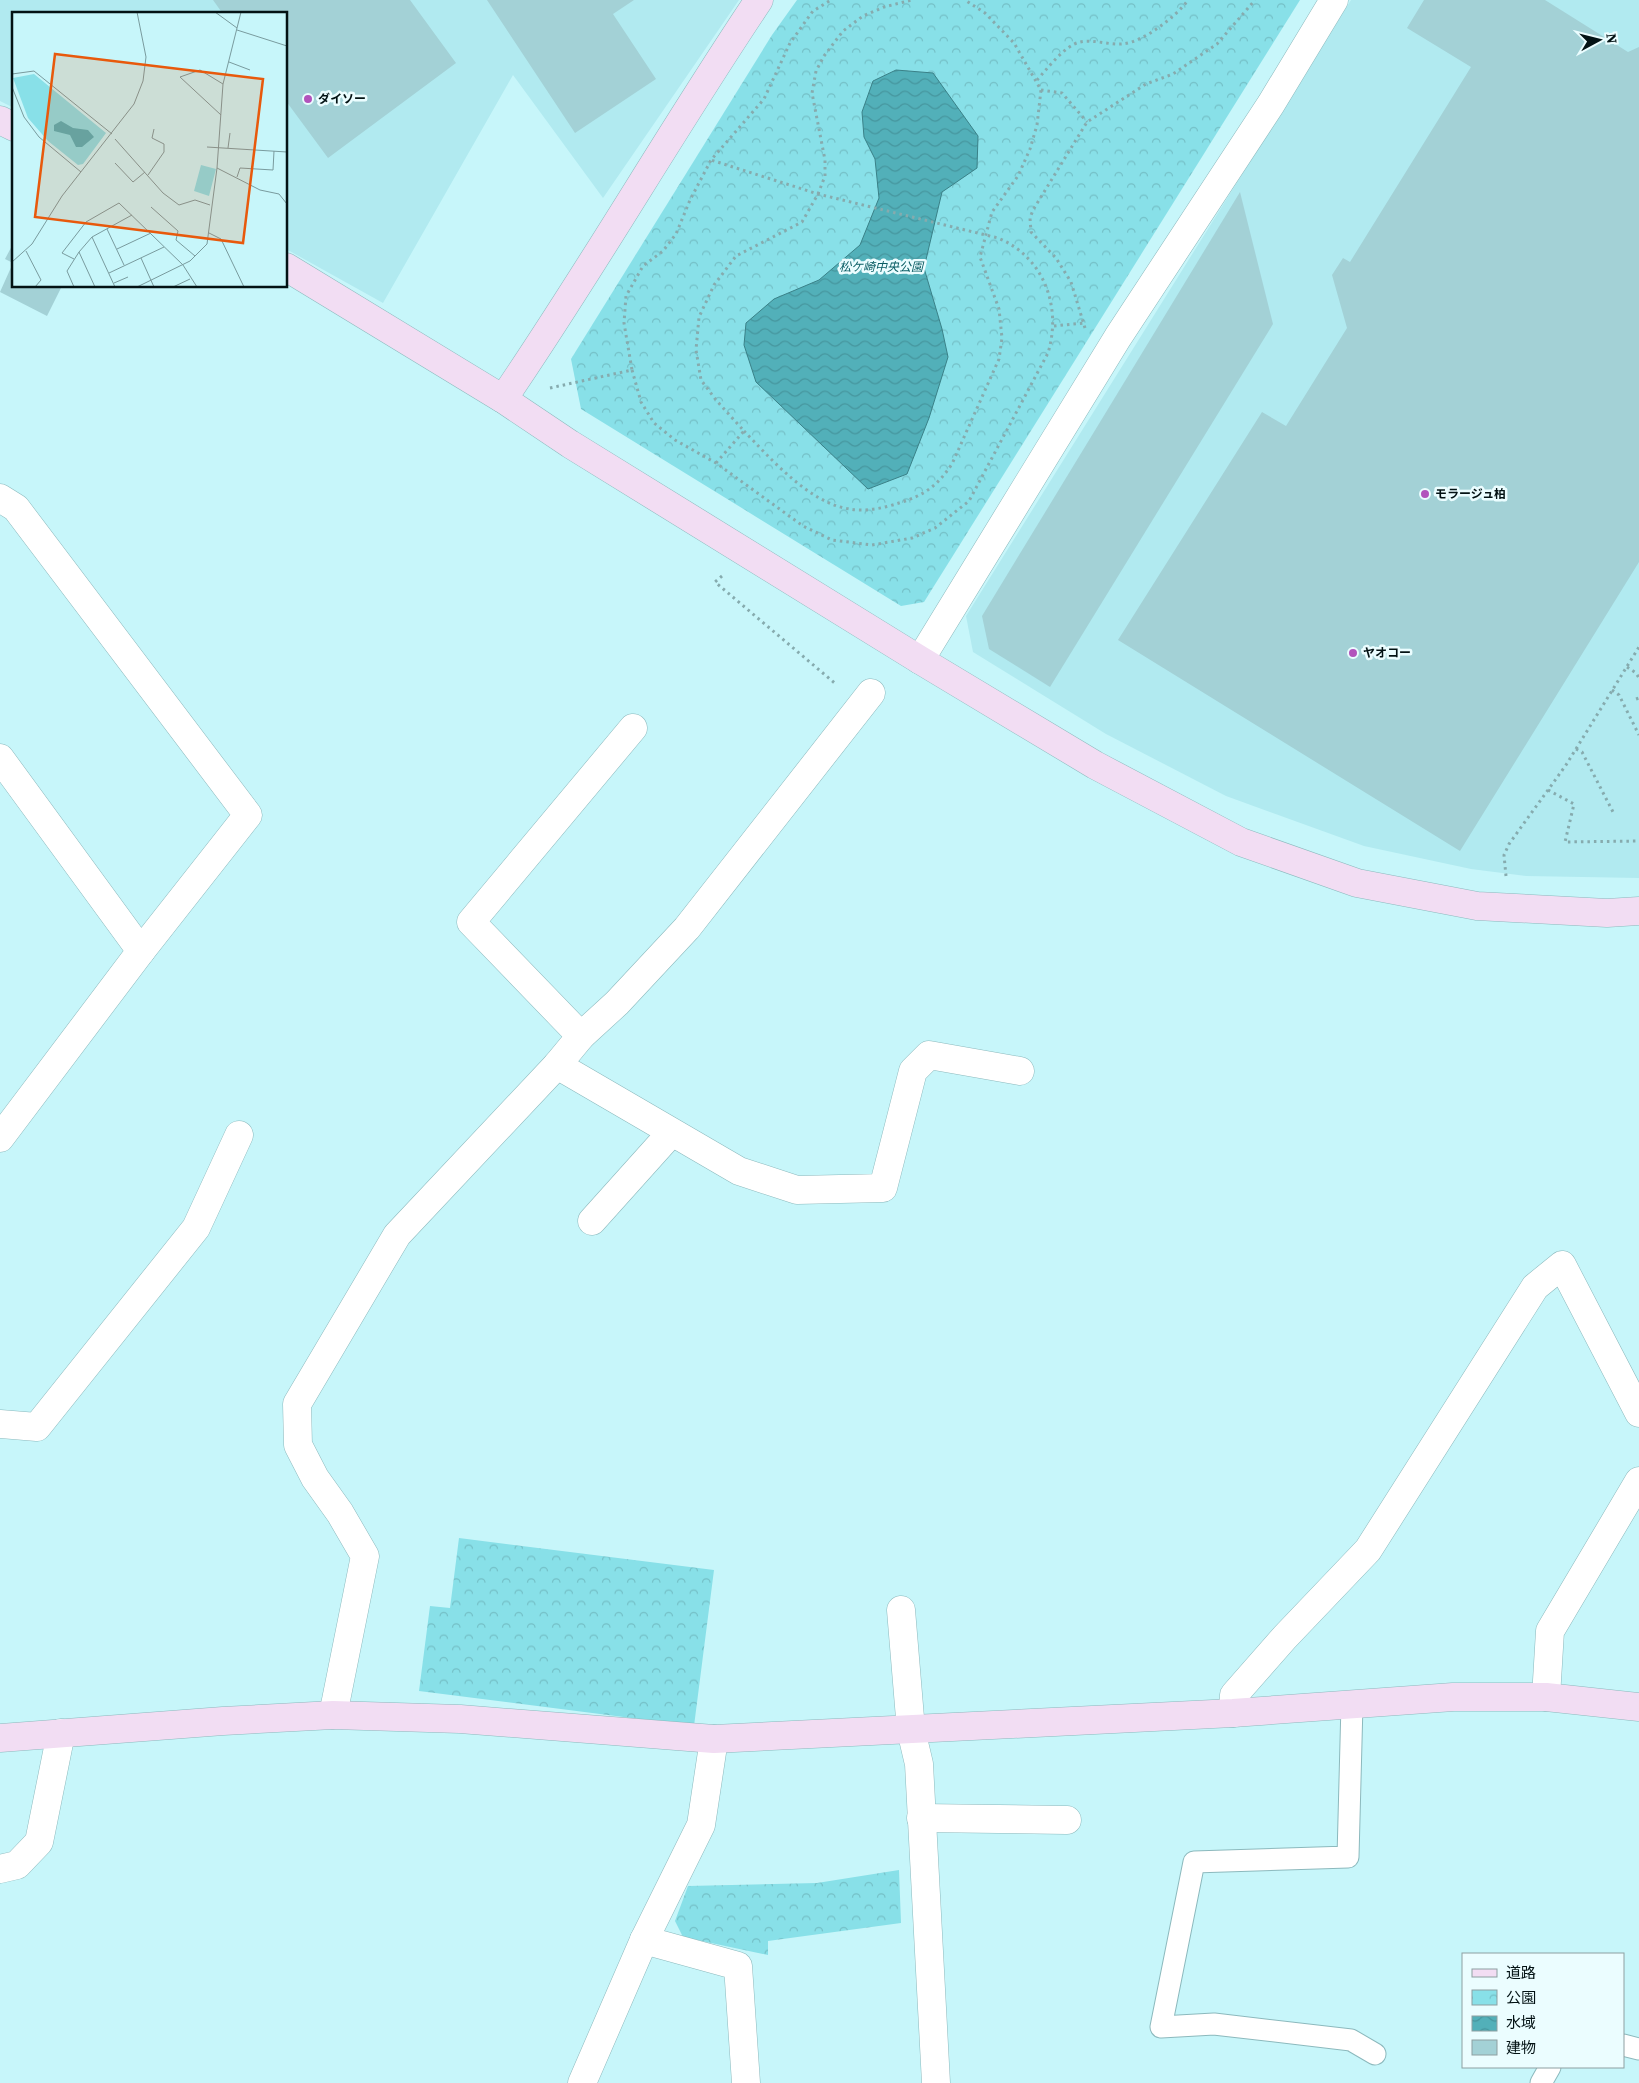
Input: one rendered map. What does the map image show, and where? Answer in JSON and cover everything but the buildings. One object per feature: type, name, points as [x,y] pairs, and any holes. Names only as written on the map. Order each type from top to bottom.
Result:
[{"type":"street","points":[[503,399],[592,264],[706,80],[759,0]]},
{"type":"street","points":[[920,660],[1118,337],[1271,104],[1334,0]]},
{"type":"street","points":[[0,120],[12,126]]},
{"type":"street","points":[[288,268],[503,399],[570,444],[920,660],[1095,765],[1241,842],[1356,884],[1476,906],[1607,913],[1639,911]]},
{"type":"street","points":[[0,498],[16,508],[248,815],[141,951],[0,1138]]},
{"type":"street","points":[[333,1715],[365,1556],[340,1513],[315,1478],[298,1445],[297,1404],[396,1235],[557,1065],[581,1036],[617,1003],[688,928],[871,693]]},
{"type":"street","points":[[581,1036],[471,922],[633,728]]},
{"type":"street","points":[[0,758],[141,951]]},
{"type":"street","points":[[557,1065],[739,1171],[797,1190],[882,1188],[913,1071],[928,1055],[1020,1071]]},
{"type":"street","points":[[592,1221],[671,1133]]},
{"type":"street","points":[[0,1424],[37,1427],[196,1228],[240,1136]]},
{"type":"street","points":[[1233,1712],[1234,1696],[1285,1637],[1368,1550],[1535,1287],[1562,1265],[1639,1413]]},
{"type":"street","points":[[1546,1697],[1550,1631],[1639,1481]]},
{"type":"street","points":[[901,1610],[911,1730],[919,1764],[936,2083]]},
{"type":"street","points":[[0,1738],[333,1715],[460,1718],[714,1740],[1453,1698],[1546,1697],[1639,1707]]},
{"type":"street","points":[[0,1869],[17,1865],[38,1842],[61,1733]]},
{"type":"street","points":[[582,2083],[644,1940],[701,1825],[714,1740]]},
{"type":"street","points":[[922,1818],[1066,1820]]},
{"type":"street","points":[[644,1940],[738,1966],[746,2083]]},
{"type":"lane","points":[[1352,1704],[1348,1857],[1194,1862],[1162,2027],[1214,2024],[1351,2040],[1375,2054]]},
{"type":"lane","points":[[1624,2045],[1639,2050]]},
{"type":"lane","points":[[1542,2083],[1550,2068]]},
{"type":"path","points":[[710,160],[818,194],[1011,244],[1034,265],[1049,294],[1054,326],[1048,353],[969,501],[935,528],[912,538],[872,545],[832,540],[803,526],[716,463],[675,440],[654,423],[641,402],[632,370],[624,323],[626,296],[643,266],[663,251],[676,234],[710,160],[764,99],[790,43],[812,10],[831,0]]},
{"type":"path","points":[[912,0],[884,7],[863,16],[842,31],[820,63],[816,71],[812,93],[825,160],[825,176],[818,194],[802,222],[736,256],[714,285],[699,317],[696,350],[701,380],[716,400],[772,461],[803,486],[830,504],[850,510],[894,505],[927,492],[942,479],[952,464],[999,359],[1002,338],[999,309],[980,257],[992,212],[1018,176],[1030,149],[1037,125],[1041,90],[1037,80],[1014,43],[984,13],[965,0]]},
{"type":"path","points":[[1037,80],[1071,45],[1080,42],[1132,43],[1144,37],[1180,10],[1188,0]]},
{"type":"path","points":[[1086,331],[1071,282],[1056,258],[1031,232],[1030,218],[1033,210],[1087,122],[1146,84],[1173,74],[1217,44],[1255,0]]},
{"type":"path","points":[[1041,90],[1062,93],[1087,122]]},
{"type":"path","points":[[1054,326],[1084,323]]},
{"type":"path","points":[[542,389],[632,370]]},
{"type":"path","points":[[716,463],[744,431]]},
{"type":"path","points":[[724,573],[715,582],[841,689]]},
{"type":"path","points":[[1508,885],[1504,855],[1509,844],[1576,749],[1639,646]]},
{"type":"path","points":[[1627,667],[1636,673],[1639,678]]},
{"type":"path","points":[[1612,690],[1619,695],[1639,735]]},
{"type":"path","points":[[1576,749],[1582,752],[1613,812]]},
{"type":"path","points":[[1548,790],[1574,804],[1565,842],[1639,841]]},
{"type":"shaded area","points":[[0,0],[739,0],[603,198],[513,75],[383,303],[288,250],[288,12],[12,12],[12,107],[0,101]]},
{"type":"shaded area","points":[[1351,0],[1639,0],[1639,878],[1526,876],[1471,869],[1364,846],[1226,796],[1106,734],[973,652],[966,616]]},
{"type":"green space","name":"松ケ崎中央公園","points":[[797,0],[1300,0],[924,602],[901,606],[581,409],[571,359],[772,35]]},
{"type":"green space","points":[[459,1538],[714,1570],[694,1726],[419,1691],[430,1606],[450,1608]]},
{"type":"green space","points":[[899,1870],[901,1923],[768,1941],[768,1955],[683,1937],[675,1921],[688,1886],[817,1883]]},
{"type":"water","points":[[896,70],[933,73],[978,136],[977,168],[942,192],[924,268],[948,357],[929,418],[907,474],[868,489],[756,382],[744,345],[746,323],[774,299],[819,280],[860,245],[879,198],[875,159],[864,137],[862,112],[873,81]]},
{"type":"place","name":"ダイソー","points":[[308,99]]},
{"type":"place","name":"モラージュ柏","points":[[1425,494]]},
{"type":"place","name":"ヤオコー","points":[[1353,653]]}]
